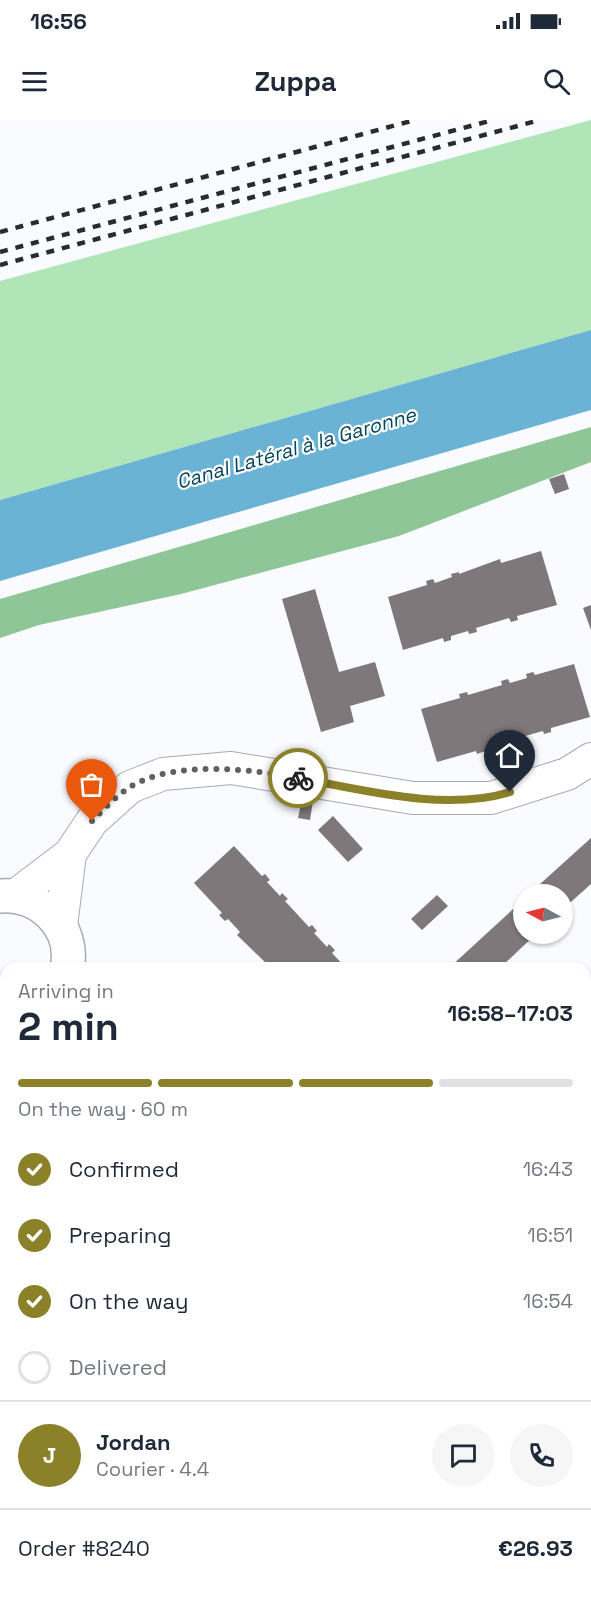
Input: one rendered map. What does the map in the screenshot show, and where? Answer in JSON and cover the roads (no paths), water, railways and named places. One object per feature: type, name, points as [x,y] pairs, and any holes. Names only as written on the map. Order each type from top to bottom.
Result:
[{"type":"main road","points":[[8,896],[34,901],[49,911],[61,926],[67,944],[67,962]]},
{"type":"street","points":[[8,896],[70,855],[92,821],[130,787],[163,774],[231,768],[413,798],[491,798],[567,774],[591,759]]},
{"type":"street","points":[[61,926],[70,855]]},
{"type":"water","name":"Canal Latéral à la Garonne","points":[[591,330],[591,410],[0,581],[0,500]]},
{"type":"railway","points":[[0,232],[415,120]]},
{"type":"railway","points":[[0,252],[493,120]]},
{"type":"railway","points":[[0,265],[540,120]]}]
